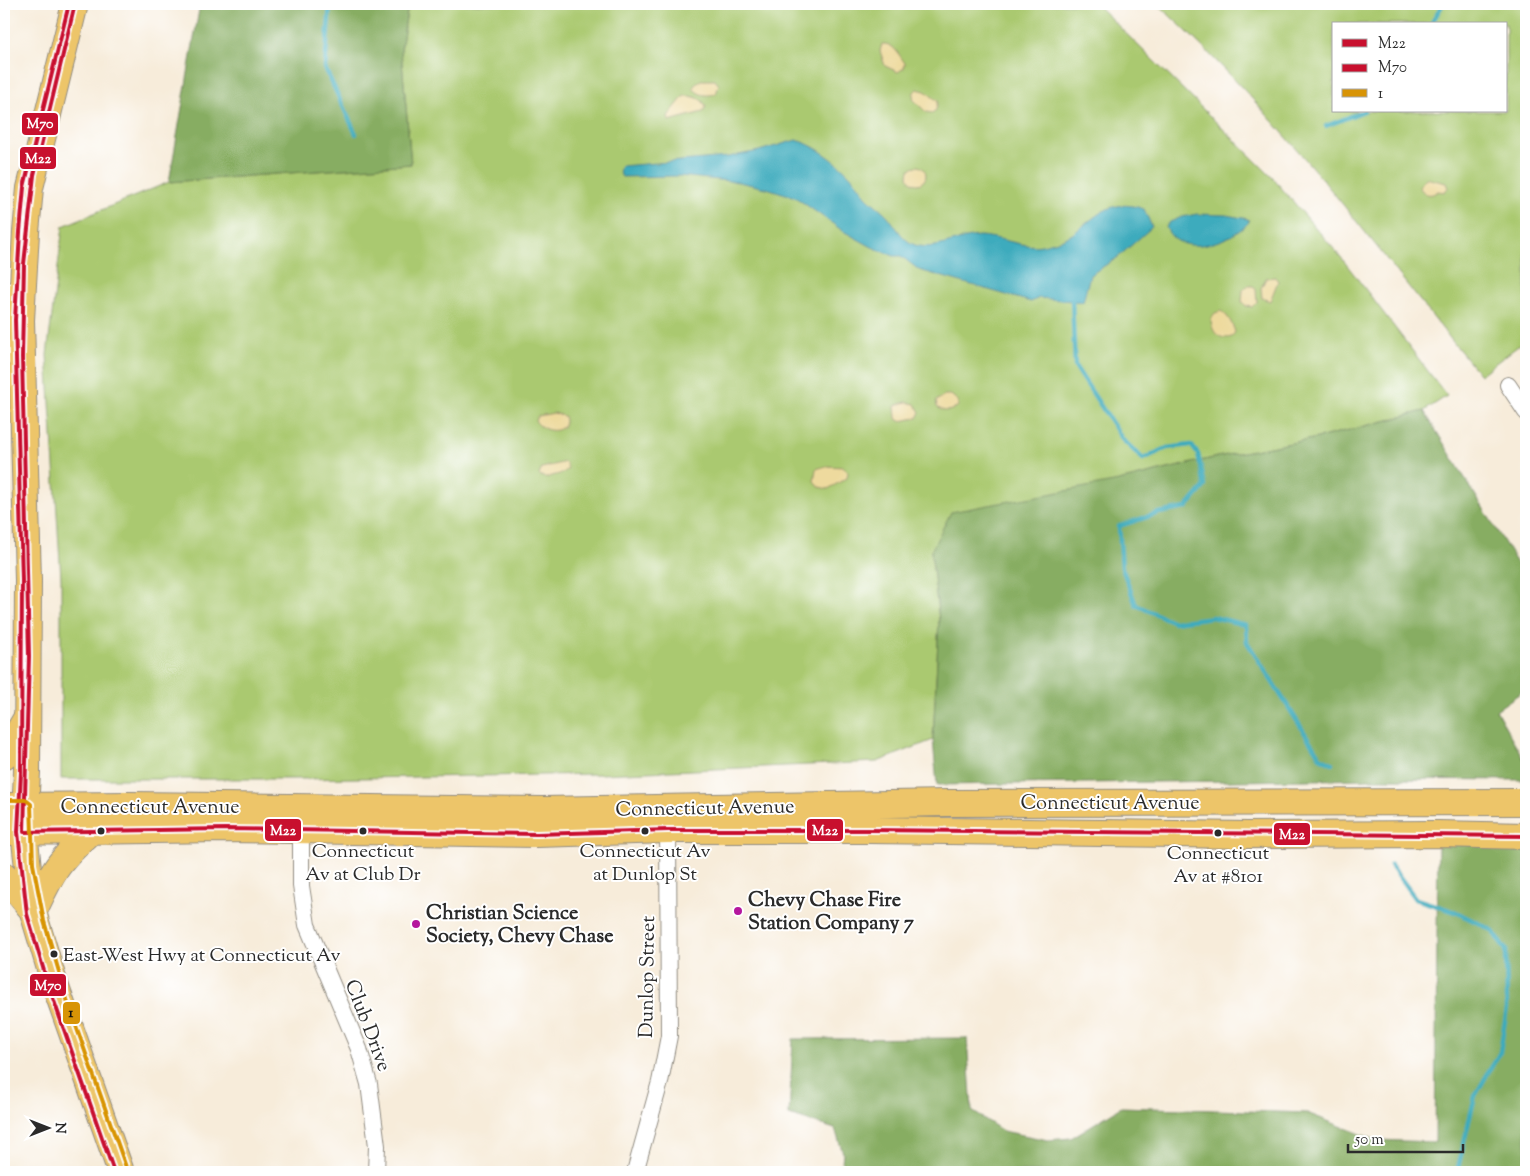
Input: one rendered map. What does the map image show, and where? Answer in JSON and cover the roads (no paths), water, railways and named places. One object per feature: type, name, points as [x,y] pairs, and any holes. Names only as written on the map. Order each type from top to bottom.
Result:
[{"type":"main road","points":[[75,4],[30,188],[13,290],[12,357],[28,580],[28,716],[15,806],[14,832],[33,912],[53,979],[121,1172]]},
{"type":"main road","points":[[4,756],[28,716]]},
{"type":"main road","name":"Connecticut Avenue","points":[[15,806],[301,818],[536,834],[668,819],[949,803],[1526,802]]},
{"type":"main road","name":"Connecticut Avenue","points":[[14,832],[93,830],[301,818]]},
{"type":"main road","name":"Connecticut Avenue","points":[[668,819],[1277,835],[1438,834],[1526,836]]},
{"type":"main road","points":[[33,912],[50,876],[61,860],[93,830]]},
{"type":"main road","points":[[4,876],[33,912]]},
{"type":"street","points":[[1508,386],[1526,412]]},
{"type":"street","name":"Club Drive","points":[[301,818],[301,886],[307,925],[359,1048],[370,1084],[377,1146],[376,1172]]},
{"type":"street","name":"Dunlop Street","points":[[635,1172],[660,1082],[669,1036],[668,819]]},
{"type":"water","points":[[796,140],[822,152],[839,165],[861,188],[867,198],[889,217],[904,237],[919,246],[942,245],[979,236],[1036,246],[1042,245],[1068,237],[1104,211],[1121,205],[1144,209],[1152,227],[1117,258],[1090,275],[1083,302],[1039,298],[1031,302],[919,270],[901,256],[894,256],[872,247],[843,231],[795,197],[770,189],[739,182],[679,176],[622,177],[619,172],[621,166],[728,157],[759,151]]},
{"type":"water","points":[[1197,214],[1226,215],[1248,219],[1249,222],[1231,236],[1219,241],[1193,245],[1182,243],[1173,237],[1166,227],[1170,222]]},
{"type":"waterway","points":[[330,4],[325,68],[356,134]]},
{"type":"waterway","points":[[1432,22],[1443,4]]},
{"type":"waterway","points":[[1326,126],[1361,112]]},
{"type":"waterway","points":[[1072,299],[1075,366],[1123,440],[1143,459],[1167,448],[1191,445],[1198,454],[1205,486],[1186,508],[1159,513],[1119,526],[1122,568],[1136,605],[1174,622],[1213,617],[1246,625],[1247,642],[1320,757],[1332,763]]},
{"type":"waterway","points":[[1391,865],[1416,899],[1456,912],[1492,930],[1506,950],[1507,1008],[1500,1052],[1475,1096],[1457,1172]]},
{"type":"place","name":"Connecticut Av at Club Dr","points":[[363,831]]},
{"type":"place","name":"Connecticut Av at Dunlop St","points":[[645,831]]},
{"type":"place","name":"Connecticut Av at #8101","points":[[1218,833]]},
{"type":"place","name":"Chevy Chase Fire Station Company 7","points":[[738,911]]},
{"type":"place","name":"Christian Science Society, Chevy Chase","points":[[416,924]]},
{"type":"place","name":"East-West Hwy at Connecticut Av","points":[[54,954]]}]
